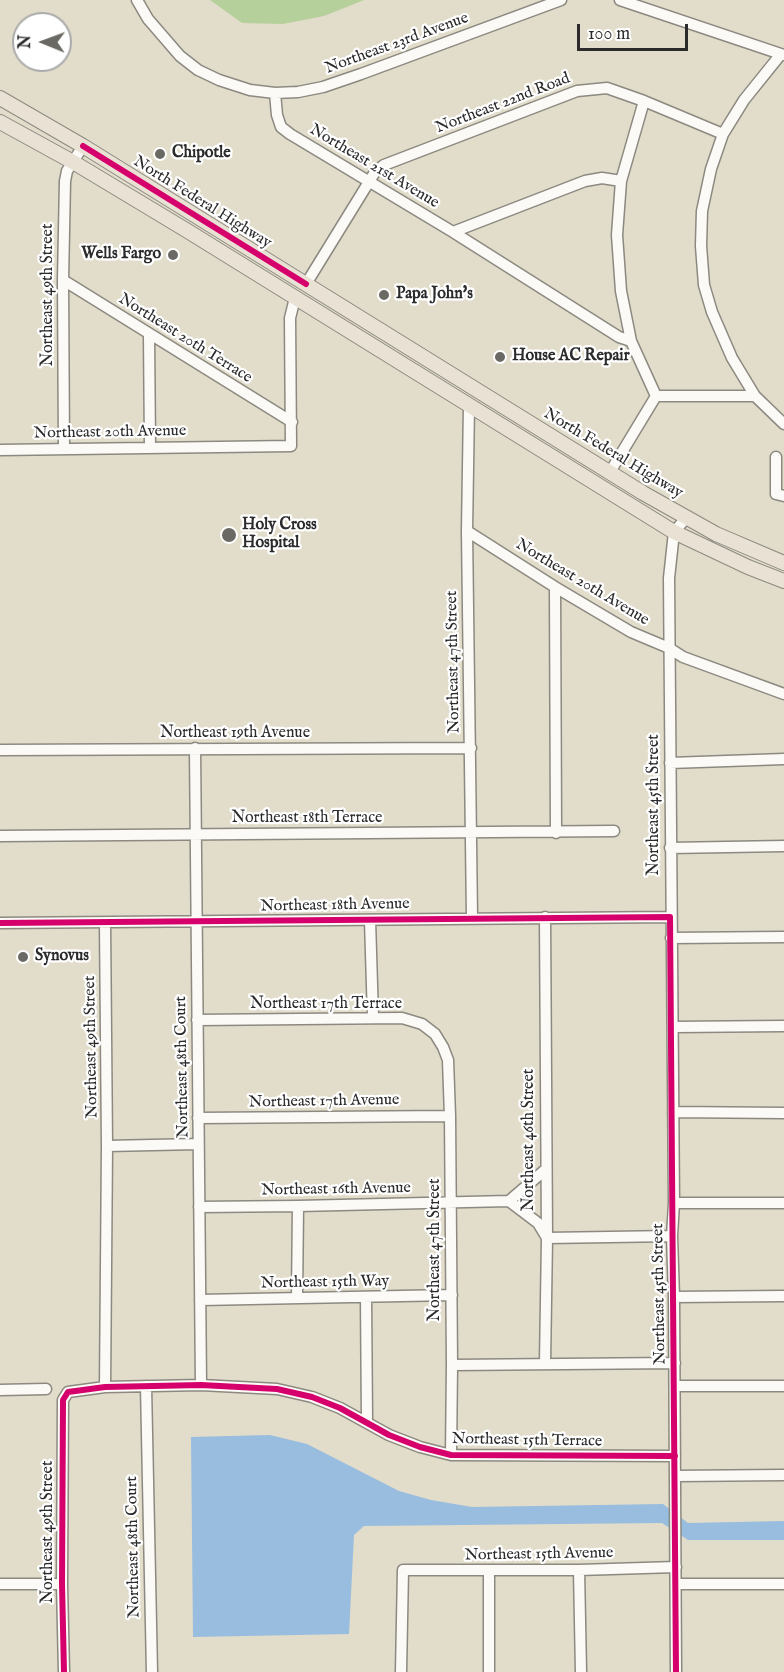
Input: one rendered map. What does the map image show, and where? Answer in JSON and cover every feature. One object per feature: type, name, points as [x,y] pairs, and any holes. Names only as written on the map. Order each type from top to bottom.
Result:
[{"type":"main road","name":"North Federal Highway","points":[[0,98],[83,146],[686,518],[726,538],[783,560]]},
{"type":"main road","name":"North Federal Highway","points":[[0,122],[73,162],[186,230],[674,532],[739,563],[784,581]]},
{"type":"main road","points":[[186,230],[202,231],[212,226]]},
{"type":"main road","points":[[265,279],[294,285],[306,284]]},
{"type":"main road","points":[[295,298],[305,296],[334,302]]},
{"type":"main road","points":[[581,475],[595,476],[610,472]]},
{"type":"street","points":[[137,0],[148,19],[180,56],[198,70],[250,90],[275,93]]},
{"type":"street","name":"Northeast 23rd Avenue","points":[[275,93],[298,92],[323,87],[561,0]]},
{"type":"street","points":[[620,0],[783,55],[744,100],[723,134],[711,169],[702,211],[701,246],[704,285],[712,312],[732,358],[755,396],[784,424]]},
{"type":"street","name":"Northeast 22nd Road","points":[[306,284],[375,172],[384,165],[577,91],[607,88],[723,134]]},
{"type":"street","name":"Northeast 21st Avenue","points":[[275,93],[277,115],[281,127],[290,134],[368,183],[453,232],[619,337],[631,342]]},
{"type":"street","points":[[644,101],[621,181],[617,235],[621,291],[631,342],[656,396]]},
{"type":"street","name":"Northeast 49th Street","points":[[64,448],[65,180],[83,146]]},
{"type":"street","points":[[453,232],[585,181],[602,178],[621,181]]},
{"type":"street","name":"Northeast 20th Terrace","points":[[63,280],[291,423]]},
{"type":"street","points":[[291,423],[290,318],[295,298]]},
{"type":"street","points":[[149,335],[150,447]]},
{"type":"street","points":[[656,396],[755,396]]},
{"type":"street","points":[[610,472],[656,396]]},
{"type":"street","name":"Northeast 47th Street","points":[[469,405],[467,531],[473,832],[472,918]]},
{"type":"street","name":"Northeast 20th Avenue","points":[[0,450],[291,446],[291,423]]},
{"type":"street","points":[[776,457],[776,494],[784,496]]},
{"type":"street","points":[[674,532],[686,518]]},
{"type":"street","name":"Northeast 20th Avenue","points":[[467,531],[631,632],[669,648],[683,657],[784,694]]},
{"type":"street","name":"Northeast 45th Street","points":[[674,532],[669,578],[669,648],[676,1672]]},
{"type":"street","points":[[555,586],[556,833]]},
{"type":"street","name":"Northeast 48th Court","points":[[195,748],[201,1385]]},
{"type":"street","name":"Northeast 19th Avenue","points":[[0,750],[471,748]]},
{"type":"street","points":[[670,763],[784,759]]},
{"type":"street","name":"Northeast 18th Terrace","points":[[0,836],[614,831]]},
{"type":"street","points":[[670,848],[784,846]]},
{"type":"street","name":"Northeast 46th Street","points":[[545,917],[547,1238],[545,1363]]},
{"type":"street","name":"Northeast 18th Avenue","points":[[0,923],[670,917]]},
{"type":"street","points":[[370,920],[373,1018]]},
{"type":"street","name":"Northeast 49th Street","points":[[105,923],[108,1146],[105,1387]]},
{"type":"street","points":[[671,938],[784,938]]},
{"type":"street","name":"Northeast 17th Terrace","points":[[197,1020],[402,1018],[422,1024],[435,1034],[443,1047]]},
{"type":"street","points":[[673,1027],[784,1026]]},
{"type":"street","name":"Northeast 47th Street","points":[[443,1047],[448,1059],[450,1116],[451,1455]]},
{"type":"street","points":[[673,1112],[784,1113]]},
{"type":"street","name":"Northeast 17th Avenue","points":[[198,1118],[450,1116]]},
{"type":"street","points":[[108,1146],[198,1144]]},
{"type":"street","points":[[545,1170],[509,1201],[538,1223],[547,1238],[672,1236]]},
{"type":"street","name":"Northeast 16th Avenue","points":[[199,1207],[509,1201]]},
{"type":"street","points":[[674,1203],[784,1203]]},
{"type":"street","points":[[297,1298],[298,1206]]},
{"type":"street","name":"Northeast 15th Way","points":[[200,1300],[452,1295]]},
{"type":"street","points":[[674,1297],[784,1296]]},
{"type":"street","points":[[366,1297],[367,1422]]},
{"type":"street","points":[[452,1365],[675,1363]]},
{"type":"street","name":"Northeast 15th Terrace","points":[[68,1392],[105,1387],[201,1385],[277,1389],[312,1397],[340,1408],[389,1435],[420,1448],[451,1455],[675,1456]]},
{"type":"street","name":"Northeast 48th Court","points":[[146,1386],[152,1672]]},
{"type":"street","points":[[675,1386],[784,1386]]},
{"type":"street","points":[[0,1390],[46,1389]]},
{"type":"street","name":"Northeast 49th Street","points":[[64,1672],[63,1400],[68,1392]]},
{"type":"street","points":[[675,1476],[784,1475]]},
{"type":"street","name":"Northeast 15th Avenue","points":[[401,1672],[403,1570],[579,1570],[676,1567]]},
{"type":"street","points":[[489,1570],[489,1672]]},
{"type":"street","points":[[579,1570],[581,1672]]},
{"type":"street","points":[[0,1584],[62,1584]]},
{"type":"street","points":[[676,1584],[784,1584]]},
{"type":"green space","points":[[210,0],[364,0],[324,16],[283,24],[242,23]]},
{"type":"water","points":[[270,1435],[307,1444],[399,1491],[431,1500],[472,1507],[663,1504],[688,1523],[784,1521],[784,1540],[688,1540],[662,1523],[364,1526],[354,1535],[349,1634],[193,1637],[191,1437]]},
{"type":"cycle path","points":[[83,146],[306,284]]},
{"type":"cycle path","points":[[0,923],[670,917],[676,1672]]},
{"type":"cycle path","points":[[64,1672],[63,1400],[68,1392],[105,1387],[201,1385],[277,1389],[312,1397],[340,1408],[389,1435],[420,1447],[451,1455],[675,1456]]},
{"type":"place","name":"Chipotle","points":[[160,154]]},
{"type":"place","name":"Wells Fargo","points":[[173,255]]},
{"type":"place","name":"Papa John's","points":[[384,295]]},
{"type":"place","name":"House AC Repair","points":[[500,357]]},
{"type":"place","name":"Holy Cross Hospital","points":[[229,535]]},
{"type":"place","name":"Synovus","points":[[23,957]]}]
